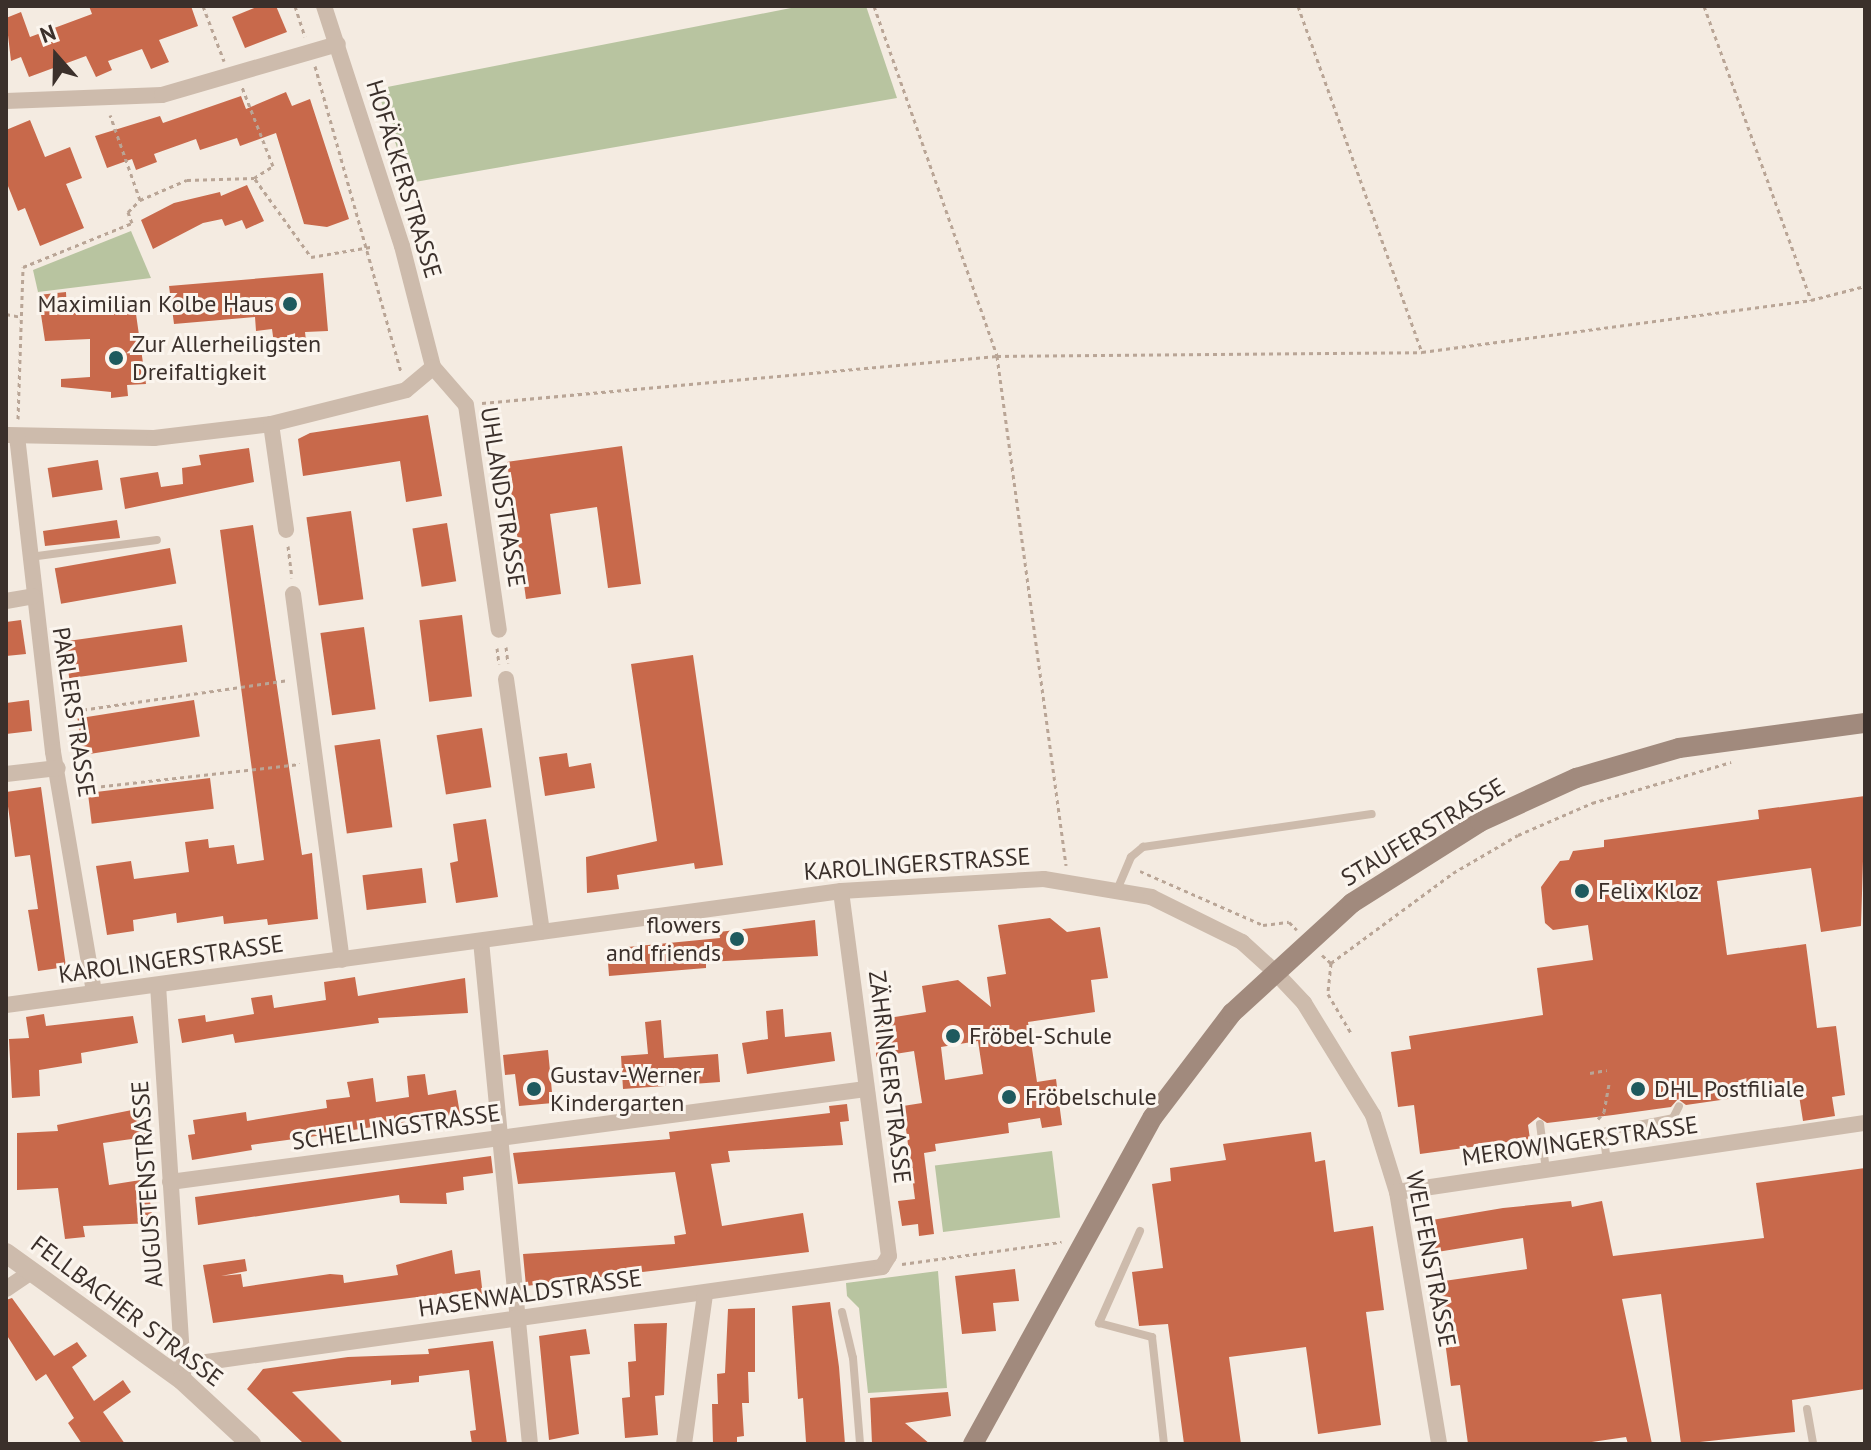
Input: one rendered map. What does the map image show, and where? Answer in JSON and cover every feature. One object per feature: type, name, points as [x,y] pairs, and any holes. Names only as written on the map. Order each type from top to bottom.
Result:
[{"type":"main road","name":"STAUFERSTRASSE","points":[[973,1444],[1081,1240],[1153,1117],[1232,1013],[1307,940],[1404,868],[1480,822],[1576,778],[1679,748],[1865,723]]},
{"type":"main road","name":"STAUFERSTRASSE","points":[[966,1444],[982,1425]]},
{"type":"street","name":"HOFÄCKERSTRASSE","points":[[324,6],[402,246],[433,367]]},
{"type":"street","points":[[6,101],[105,100],[162,95],[235,78],[338,44]]},
{"type":"street","points":[[12,435],[154,438],[271,424],[406,390],[433,367]]},
{"type":"street","name":"UHLANDSTRASSE","points":[[433,367],[466,405],[499,630]]},
{"type":"street","points":[[271,424],[286,530]]},
{"type":"street","name":"PARLERSTRASSE","points":[[12,435],[48,714],[94,993]]},
{"type":"street","points":[[293,594],[342,960]]},
{"type":"street","points":[[6,601],[33,596]]},
{"type":"street","points":[[506,679],[542,931]]},
{"type":"street","points":[[6,774],[58,768]]},
{"type":"street","name":"KAROLINGERSTRASSE","points":[[6,1005],[841,891],[967,880],[1065,881],[1117,890],[1197,916],[1242,942],[1274,971]]},
{"type":"street","name":"ZÄHRINGERSTRASSE","points":[[841,891],[889,1256],[882,1267]]},
{"type":"street","points":[[481,941],[514,1319],[530,1444]]},
{"type":"street","name":"WELFENSTRASSE","points":[[1274,971],[1304,1003],[1373,1115],[1397,1192],[1439,1444]]},
{"type":"street","name":"AUGUSTENSTRASSE","points":[[158,985],[183,1372]]},
{"type":"street","name":"SCHELLINGSTRASSE","points":[[170,1182],[866,1089]]},
{"type":"street","name":"MEROWINGERSTRASSE","points":[[1397,1192],[1865,1123]]},
{"type":"street","name":"FELLBACHER STRASSE","points":[[6,1253],[183,1372],[251,1444]]},
{"type":"street","name":"HASENWALDSTRASSE","points":[[183,1372],[514,1319],[705,1295],[882,1267]]},
{"type":"street","points":[[6,1289],[33,1271]]},
{"type":"street","points":[[684,1444],[705,1295]]},
{"type":"lane","points":[[29,557],[157,540]]},
{"type":"lane","points":[[1117,890],[1125,867],[1143,847],[1372,814]]},
{"type":"lane","points":[[1607,1161],[1603,1132],[1673,1118],[1679,1106]]},
{"type":"lane","points":[[1540,1124],[1546,1170]]},
{"type":"lane","points":[[1140,1231],[1099,1323],[1152,1337],[1164,1444]]},
{"type":"lane","points":[[842,1312],[853,1358],[860,1444]]},
{"type":"lane","points":[[1807,1409],[1813,1444]]},
{"type":"path","points":[[12,435],[23,267],[132,223],[128,212],[140,200],[187,180],[254,178],[273,166],[203,6]]},
{"type":"path","points":[[295,6],[370,247],[406,390]]},
{"type":"path","points":[[874,6],[997,356],[1066,851],[1065,881]]},
{"type":"path","points":[[1298,6],[1422,352]]},
{"type":"path","points":[[1704,6],[1811,300]]},
{"type":"path","points":[[105,100],[140,200]]},
{"type":"path","points":[[254,178],[311,257],[370,247]]},
{"type":"path","points":[[466,405],[997,356],[1422,352],[1811,300],[1865,286]]},
{"type":"path","points":[[6,314],[21,317]]},
{"type":"path","points":[[286,530],[293,594]]},
{"type":"path","points":[[499,630],[510,673],[506,679]]},
{"type":"path","points":[[48,714],[305,678]]},
{"type":"path","points":[[1351,1033],[1328,994],[1331,963],[1453,873],[1518,835],[1592,803],[1738,760]]},
{"type":"path","points":[[61,791],[316,762]]},
{"type":"path","points":[[1125,867],[1163,878],[1263,925],[1289,922],[1331,963]]},
{"type":"path","points":[[1590,1073],[1607,1070]]},
{"type":"path","points":[[882,1267],[1081,1240]]},
{"type":"green space","points":[[801,6],[866,6],[897,98],[409,183],[377,89]]},
{"type":"green space","points":[[131,231],[151,278],[38,292],[33,270]]},
{"type":"green space","points":[[1052,1151],[1060,1218],[943,1232],[935,1165]]},
{"type":"green space","points":[[938,1271],[947,1388],[868,1393],[859,1308],[847,1296],[846,1283]]},
{"type":"building","points":[[89,6],[191,6],[198,26],[159,40],[169,62],[151,69],[142,49],[108,61],[112,70],[96,77],[86,56],[29,77],[21,57],[11,61],[6,18],[21,12],[30,37],[92,14]]},
{"type":"building","points":[[259,6],[276,6],[287,32],[245,48],[232,17]]},
{"type":"building","points":[[286,92],[292,106],[310,99],[349,219],[327,227],[304,224],[276,133],[240,146],[237,138],[200,150],[196,139],[154,154],[157,162],[136,170],[132,159],[107,168],[95,136],[160,116],[163,123],[241,96],[246,109]]},
{"type":"building","points":[[30,120],[45,157],[70,147],[82,178],[66,184],[84,228],[40,246],[25,208],[18,211],[6,181],[6,130]]},
{"type":"building","points":[[247,185],[264,221],[246,229],[242,220],[225,226],[222,219],[203,223],[153,249],[141,220],[174,203],[220,192],[221,196]]},
{"type":"building","points":[[323,273],[328,331],[305,332],[307,349],[275,351],[272,329],[256,331],[255,317],[174,324],[169,286]]},
{"type":"building","name":"Zur Allerheiligsten Dreifaltigkeit","points":[[66,292],[67,313],[135,307],[146,384],[127,385],[128,396],[111,398],[111,392],[61,387],[61,379],[90,377],[90,339],[45,341],[38,295]]},
{"type":"building","points":[[428,415],[442,496],[406,502],[400,461],[303,476],[298,439],[310,433]]},
{"type":"building","points":[[622,446],[641,584],[608,588],[597,507],[550,514],[561,594],[526,599],[507,462]]},
{"type":"building","points":[[249,448],[254,482],[125,509],[120,478],[158,472],[161,487],[183,484],[182,468],[201,465],[199,455]]},
{"type":"building","points":[[98,460],[103,490],[52,498],[48,468]]},
{"type":"building","points":[[351,511],[363,599],[319,605],[306,517]]},
{"type":"building","points":[[117,520],[120,538],[45,546],[43,531]]},
{"type":"building","points":[[447,523],[456,581],[422,587],[412,528]]},
{"type":"building","points":[[253,525],[302,855],[312,853],[318,919],[268,925],[267,919],[224,924],[223,916],[177,923],[176,913],[133,920],[134,931],[107,935],[96,866],[131,861],[134,879],[189,872],[185,842],[208,839],[209,848],[234,845],[237,864],[264,860],[220,530]]},
{"type":"building","points":[[170,548],[176,583],[61,604],[55,568]]},
{"type":"building","points":[[462,615],[472,696],[429,702],[419,620]]},
{"type":"building","points":[[21,620],[26,654],[6,656],[6,622]]},
{"type":"building","points":[[182,625],[187,662],[69,678],[64,642]]},
{"type":"building","points":[[364,627],[376,709],[332,715],[320,633]]},
{"type":"building","points":[[693,655],[723,865],[695,869],[694,863],[617,875],[619,889],[587,893],[586,857],[657,841],[631,664]]},
{"type":"building","points":[[29,700],[32,731],[6,734],[6,703]]},
{"type":"building","points":[[194,700],[200,737],[83,755],[77,718]]},
{"type":"building","points":[[482,728],[491,787],[446,794],[437,735]]},
{"type":"building","points":[[380,739],[392,827],[347,834],[334,745]]},
{"type":"building","points":[[567,753],[569,767],[591,763],[595,788],[545,796],[539,757]]},
{"type":"building","points":[[210,778],[214,809],[92,824],[88,793]]},
{"type":"building","points":[[41,787],[66,967],[38,971],[28,910],[38,909],[30,855],[15,857],[6,792]]},
{"type":"building","points":[[1865,796],[1861,926],[1821,932],[1811,868],[1717,881],[1727,955],[1806,944],[1817,1028],[1836,1026],[1845,1095],[1832,1097],[1835,1116],[1803,1121],[1798,1089],[1686,1105],[1678,1099],[1671,1107],[1613,1115],[1547,1123],[1538,1117],[1528,1125],[1530,1139],[1420,1154],[1414,1105],[1398,1107],[1391,1052],[1411,1049],[1409,1036],[1543,1015],[1537,968],[1593,960],[1588,925],[1553,930],[1545,923],[1541,887],[1560,861],[1569,860],[1573,851],[1604,847],[1604,840],[1759,819],[1758,810]]},
{"type":"building","points":[[486,819],[498,897],[456,903],[450,863],[458,861],[453,824]]},
{"type":"building","points":[[422,868],[426,903],[367,910],[362,875]]},
{"type":"building","name":"Fröbel-Schule","points":[[1050,918],[1067,932],[1100,927],[1108,978],[1091,980],[1095,1012],[1028,1022],[1037,1082],[1056,1079],[1062,1125],[1042,1128],[1040,1118],[1008,1123],[1009,1133],[935,1144],[936,1151],[924,1153],[934,1234],[919,1236],[918,1224],[902,1226],[898,1201],[915,1199],[903,1106],[922,1103],[914,1051],[876,1057],[876,1020],[926,1012],[922,986],[958,980],[991,1007],[987,977],[1006,974],[998,925]],"holes":[[[978,1041],[983,1074],[945,1080],[941,1047]]]},
{"type":"building","points":[[815,920],[818,956],[706,962],[706,968],[609,976],[607,949],[720,938],[719,932]]},
{"type":"building","points":[[355,977],[358,996],[465,978],[468,1013],[378,1018],[379,1023],[235,1043],[233,1034],[182,1043],[178,1019],[205,1015],[206,1022],[254,1014],[251,998],[272,995],[274,1008],[326,1000],[324,982]]},
{"type":"building","points":[[783,1009],[785,1037],[831,1032],[835,1061],[747,1074],[742,1043],[768,1039],[766,1011]]},
{"type":"building","points":[[44,1014],[46,1026],[133,1016],[138,1043],[81,1053],[82,1063],[39,1070],[40,1096],[12,1098],[9,1039],[29,1038],[26,1017]]},
{"type":"building","points":[[661,1020],[664,1058],[718,1054],[720,1082],[623,1089],[621,1056],[648,1054],[645,1022]]},
{"type":"building","name":"Gustav-Werner Kindergarten","points":[[548,1050],[553,1103],[519,1106],[515,1074],[505,1075],[503,1055]]},
{"type":"building","points":[[425,1074],[428,1095],[456,1090],[460,1114],[346,1131],[346,1136],[332,1139],[331,1134],[251,1145],[252,1150],[192,1160],[188,1135],[195,1134],[193,1120],[246,1112],[247,1121],[327,1108],[326,1100],[350,1097],[347,1082],[373,1078],[376,1102],[409,1097],[407,1076]]},
{"type":"building","points":[[847,1104],[849,1121],[840,1122],[843,1145],[728,1151],[730,1162],[711,1164],[722,1226],[803,1213],[809,1252],[526,1286],[523,1254],[675,1244],[674,1236],[686,1234],[675,1172],[518,1184],[513,1153],[670,1139],[669,1132],[830,1113],[829,1106]]},
{"type":"building","points":[[142,1108],[146,1137],[103,1143],[109,1185],[147,1179],[153,1223],[83,1226],[85,1237],[65,1239],[58,1188],[17,1190],[17,1133],[58,1131],[57,1125]]},
{"type":"building","points":[[1311,1132],[1315,1162],[1325,1160],[1334,1232],[1373,1226],[1384,1310],[1366,1312],[1381,1425],[1318,1434],[1306,1347],[1229,1357],[1241,1444],[1184,1444],[1168,1324],[1139,1326],[1132,1272],[1163,1268],[1152,1184],[1171,1181],[1170,1168],[1226,1160],[1223,1144]]},
{"type":"building","points":[[491,1156],[493,1173],[463,1177],[464,1190],[446,1193],[447,1204],[400,1203],[399,1195],[198,1225],[195,1197]]},
{"type":"building","points":[[1865,1168],[1865,1389],[1792,1400],[1795,1432],[1681,1444],[1661,1294],[1622,1299],[1652,1444],[1628,1444],[1626,1437],[1578,1444],[1468,1444],[1460,1385],[1451,1386],[1437,1282],[1527,1269],[1523,1238],[1431,1253],[1426,1221],[1503,1208],[1571,1201],[1572,1207],[1602,1201],[1613,1256],[1764,1238],[1756,1183]]},
{"type":"building","points":[[452,1250],[455,1274],[480,1270],[483,1296],[450,1301],[449,1293],[213,1323],[203,1265],[245,1259],[247,1271],[221,1276],[241,1274],[243,1287],[330,1274],[343,1275],[344,1283],[398,1275],[396,1265]]},
{"type":"building","points":[[1015,1269],[1019,1301],[993,1303],[996,1331],[962,1334],[955,1276]]},
{"type":"building","points":[[12,1298],[54,1356],[77,1342],[87,1356],[72,1367],[94,1401],[123,1380],[131,1392],[103,1412],[125,1444],[82,1444],[68,1423],[74,1418],[46,1374],[36,1381],[6,1334],[6,1300]]},
{"type":"building","points":[[830,1302],[845,1444],[806,1442],[803,1398],[798,1399],[792,1306]]},
{"type":"building","points":[[755,1308],[755,1372],[748,1372],[749,1403],[742,1403],[744,1436],[737,1437],[737,1444],[713,1444],[712,1404],[718,1404],[717,1374],[725,1373],[728,1309]]},
{"type":"building","points":[[667,1323],[664,1395],[655,1396],[658,1435],[625,1438],[622,1398],[630,1397],[628,1362],[636,1361],[634,1324]]},
{"type":"building","points":[[586,1329],[590,1354],[570,1356],[579,1434],[549,1440],[539,1336]]},
{"type":"building","points":[[493,1341],[507,1444],[472,1444],[470,1431],[476,1430],[469,1370],[419,1376],[419,1382],[391,1385],[391,1380],[292,1392],[344,1444],[304,1444],[247,1389],[263,1369],[348,1357],[429,1354],[428,1349]]},
{"type":"building","points":[[948,1392],[951,1416],[905,1423],[930,1444],[872,1444],[870,1398]]},
{"type":"place","name":"Maximilian Kolbe Haus","points":[[290,304]]},
{"type":"place","name":"Zur Allerheiligsten Dreifaltigkeit","points":[[116,358]]},
{"type":"place","name":"Felix Kloz","points":[[1582,891]]},
{"type":"place","name":"flowers and friends","points":[[737,939]]},
{"type":"place","name":"Fröbel-Schule","points":[[953,1036]]},
{"type":"place","name":"Gustav-Werner Kindergarten","points":[[534,1089]]},
{"type":"place","name":"DHL Postfiliale","points":[[1638,1089]]},
{"type":"place","name":"Fröbelschule","points":[[1009,1097]]}]
